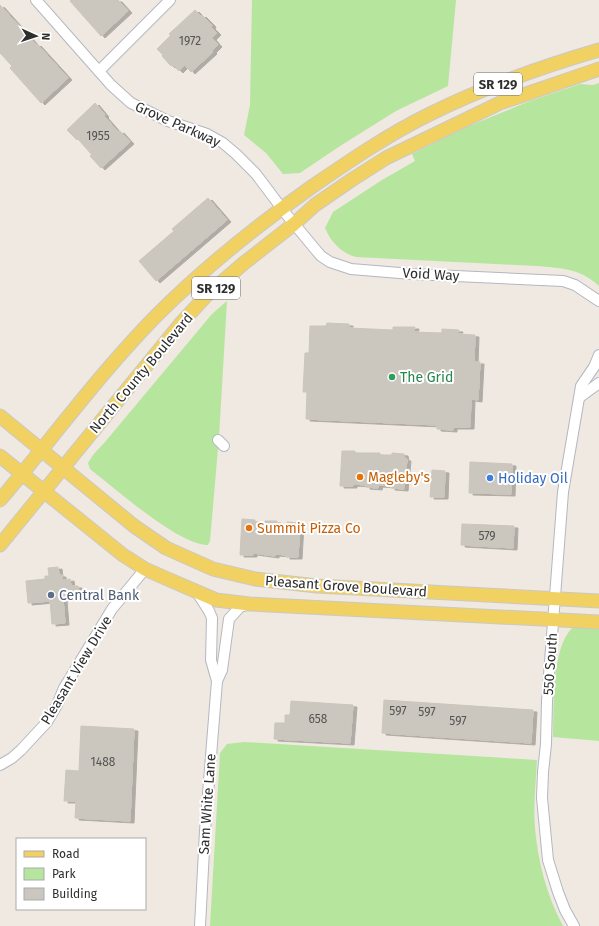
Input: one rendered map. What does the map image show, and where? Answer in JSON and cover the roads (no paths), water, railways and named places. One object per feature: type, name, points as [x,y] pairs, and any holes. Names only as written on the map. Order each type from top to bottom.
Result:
[{"type":"main road","name":"North County Boulevard","points":[[0,545],[182,322],[207,295],[244,262],[287,215],[354,158],[401,129],[432,113],[498,84],[599,50]]},
{"type":"main road","name":"North County Boulevard","points":[[0,500],[100,378],[155,317],[188,285],[226,252],[287,215],[315,206],[353,178],[386,158],[422,140],[500,102],[599,70]]},
{"type":"main road","name":"Pleasant Grove Boulevard","points":[[0,416],[134,526],[166,548],[213,569],[255,579],[317,586],[555,600],[599,601]]},
{"type":"main road","name":"Pleasant Grove Boulevard","points":[[0,456],[123,555],[145,568],[216,600],[249,604],[599,622]]},
{"type":"street","name":"Grove Parkway","points":[[36,0],[111,85],[131,103],[168,121],[208,134],[223,143],[256,174],[287,215]]},
{"type":"street","points":[[99,71],[170,0]]},
{"type":"street","name":"Void Way","points":[[287,215],[321,256],[330,262],[351,269],[412,274],[563,281],[588,292],[597,300]]},
{"type":"street","points":[[597,300],[599,309]]},
{"type":"street","name":"550 South","points":[[574,926],[565,910],[548,860],[543,812],[543,772],[563,492],[581,386],[594,367],[599,355]]},
{"type":"street","points":[[580,398],[599,383]]},
{"type":"street","name":"Pleasant View Drive","points":[[0,765],[12,758],[21,750],[47,722],[57,705],[64,688],[112,609],[145,568]]},
{"type":"street","name":"Sam White Lane","points":[[196,591],[212,618],[210,660],[217,681]]},
{"type":"street","name":"Sam White Lane","points":[[200,926],[205,831],[217,681],[222,670],[229,619],[240,607],[249,604]]},
{"type":"place","name":"The Grid","points":[[392,377]]},
{"type":"place","name":"Magleby's","points":[[360,477]]},
{"type":"place","name":"Holiday Oil","points":[[490,478]]},
{"type":"place","name":"Summit Pizza Co","points":[[249,528]]},
{"type":"place","name":"Central Bank","points":[[51,595]]}]
